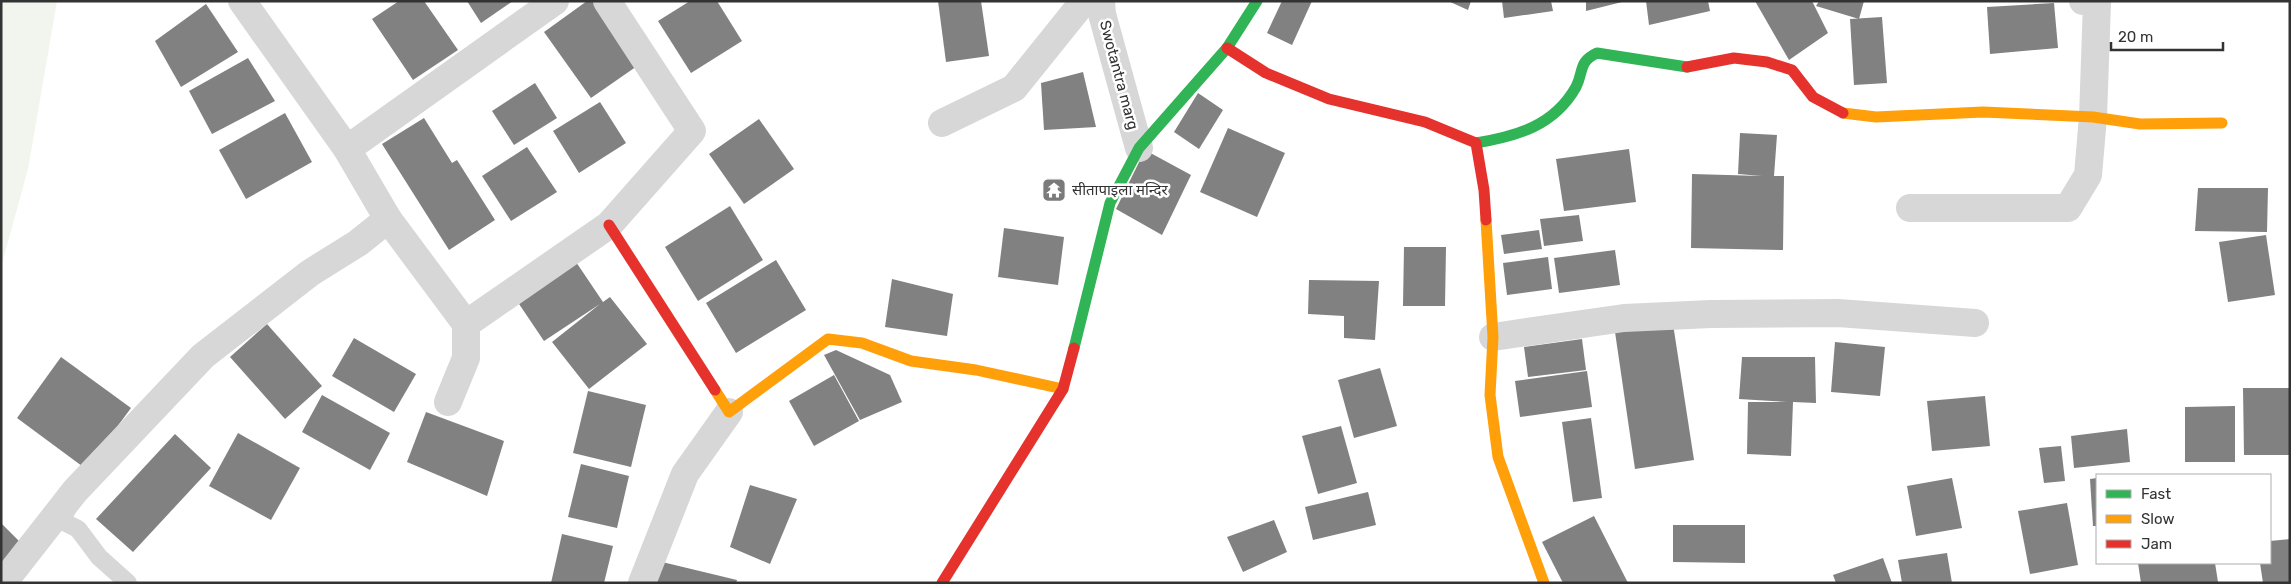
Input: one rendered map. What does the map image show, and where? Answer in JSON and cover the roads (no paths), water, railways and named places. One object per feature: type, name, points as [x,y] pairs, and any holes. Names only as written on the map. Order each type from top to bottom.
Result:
[{"type":"street","points":[[242,1],[347,149],[388,219],[466,324],[466,358],[448,402]]},
{"type":"street","points":[[347,149],[555,1]]},
{"type":"street","points":[[466,324],[608,226],[692,131],[608,1]]},
{"type":"street","points":[[942,123],[1014,88],[1084,1]]},
{"type":"street","name":"Swotantra marg","points":[[1101,1],[1102,14],[1139,148]]},
{"type":"street","points":[[942,583],[1063,389],[1084,313],[1110,203],[1139,148],[1227,48],[1257,1]]},
{"type":"street","points":[[1910,208],[2068,208],[2088,175],[2093,118],[2097,3],[2083,1]]},
{"type":"street","points":[[1227,48],[1266,73],[1329,100],[1425,122],[1476,143],[1526,133],[1556,113],[1577,85],[1582,63],[1587,57],[1597,54],[1686,67],[1734,58],[1767,62],[1792,70],[1813,97],[1844,114],[1876,117],[1983,112],[2093,118],[2140,124],[2222,123]]},
{"type":"street","points":[[1476,143],[1484,190],[1493,336],[1490,395],[1498,456],[1504,480],[1544,583]]},
{"type":"street","points":[[3,583],[75,491],[203,356],[310,272],[358,243],[388,219]]},
{"type":"street","points":[[608,226],[729,412]]},
{"type":"street","points":[[1493,336],[1624,318],[1711,314],[1838,313],[1975,323]]},
{"type":"street","points":[[642,583],[686,474],[729,412],[828,339],[862,343],[911,361],[976,370],[1063,389]]},
{"type":"lane","points":[[75,491],[63,518],[66,523],[78,529],[99,557],[128,583]]},
{"type":"place","name":"सीतापाइला मन्दिर","points":[[1054,190]]}]
